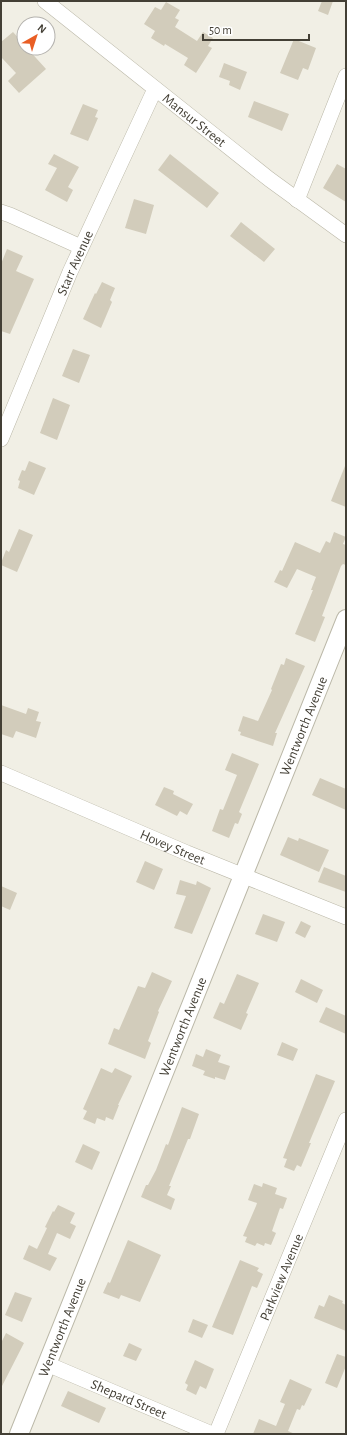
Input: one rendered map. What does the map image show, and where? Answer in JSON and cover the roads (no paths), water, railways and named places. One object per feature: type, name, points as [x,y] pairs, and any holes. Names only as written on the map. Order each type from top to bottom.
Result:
[{"type":"street","name":"Mansur Street","points":[[45,1],[297,200],[346,235]]},
{"type":"street","points":[[297,200],[346,76]]},
{"type":"street","name":"Starr Avenue","points":[[1,439],[70,272],[155,89]]},
{"type":"street","points":[[1,212],[82,247]]},
{"type":"street","name":"Wentworth Avenue","points":[[19,1434],[346,619]]},
{"type":"street","name":"Hovey Street","points":[[1,773],[187,853],[346,917]]},
{"type":"street","name":"Parkview Avenue","points":[[216,1434],[346,1120]]},
{"type":"street","name":"Shepard Street","points":[[47,1364],[212,1434]]}]
